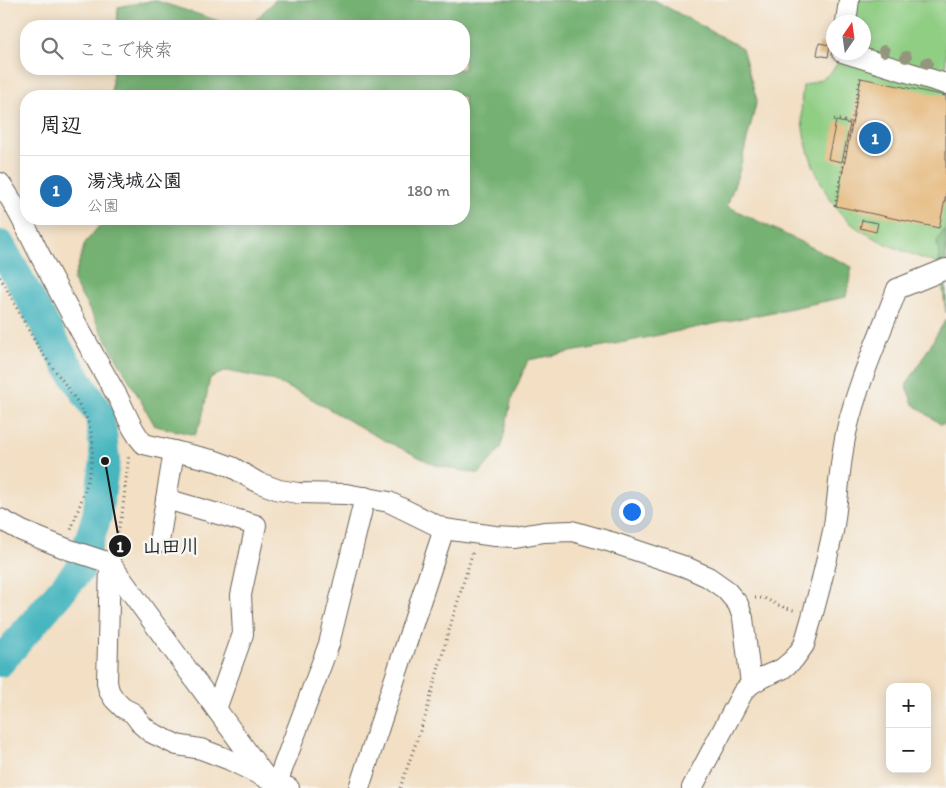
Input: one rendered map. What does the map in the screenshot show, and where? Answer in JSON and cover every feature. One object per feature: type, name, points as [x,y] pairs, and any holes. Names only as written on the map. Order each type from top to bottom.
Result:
[{"type":"street","points":[[847,15],[849,0]]},
{"type":"street","points":[[864,60],[946,84]]},
{"type":"street","points":[[0,183],[20,217]]},
{"type":"street","points":[[24,225],[78,327],[120,399],[132,429],[144,444],[224,464],[257,482],[279,490],[298,493],[346,494],[389,502],[444,529],[495,536],[515,536],[558,531],[572,532],[589,535],[686,566],[708,577],[725,589],[738,604],[743,618],[751,684]]},
{"type":"street","points":[[692,788],[743,692],[751,684],[782,669],[794,659],[804,646],[832,532],[847,430],[856,398],[890,307],[897,289],[946,269]]},
{"type":"street","points":[[159,542],[174,451]]},
{"type":"street","points":[[278,783],[329,644],[365,497]]},
{"type":"street","points":[[166,499],[256,525],[241,595],[243,634],[216,709]]},
{"type":"street","points":[[0,519],[22,531],[107,562],[216,709],[278,783]]},
{"type":"street","points":[[359,788],[444,529]]},
{"type":"street","points":[[107,562],[107,682],[109,691],[114,699],[132,713],[150,732],[161,738],[177,745],[201,749],[230,760],[278,783]]},
{"type":"path","points":[[835,206],[864,60]]},
{"type":"path","points":[[834,119],[852,124]]},
{"type":"path","points":[[0,277],[39,348],[80,408],[89,425],[92,436],[87,484],[66,548]]},
{"type":"path","points":[[107,562],[122,515],[132,429]]},
{"type":"path","points":[[400,788],[425,717],[478,534]]},
{"type":"path","points":[[738,604],[755,598],[764,598],[780,606],[812,616]]},
{"type":"green space","points":[[154,0],[216,20],[117,20],[118,7]]},
{"type":"green space","points":[[275,0],[654,0],[742,48],[757,100],[739,172],[727,206],[852,267],[846,297],[528,360],[512,398],[501,448],[479,474],[435,465],[374,435],[303,394],[269,379],[226,371],[210,378],[202,419],[195,435],[155,426],[73,281],[85,243],[100,225],[470,225],[470,90],[111,90],[113,75],[470,75],[470,20],[256,20]]},
{"type":"green space","points":[[849,0],[946,0],[946,267],[881,242],[851,223],[841,214],[829,198],[814,167],[803,128],[803,86],[827,75],[838,60],[871,60],[871,15],[847,15]]},
{"type":"green space","points":[[946,227],[946,313],[937,241]]},
{"type":"green space","points":[[946,319],[946,424],[940,424],[913,404],[906,386]]},
{"type":"building","points":[[819,43],[826,44],[826,57],[817,55]]},
{"type":"building","points":[[861,78],[946,96],[946,195],[939,228],[836,206]]},
{"type":"building","points":[[836,121],[850,124],[842,162],[828,159]]},
{"type":"building","points":[[862,220],[878,223],[876,232],[860,228]]},
{"type":"waterway","points":[[0,245],[65,361],[100,415],[105,461],[97,516],[80,569],[0,662]]},
{"type":"place","name":"湯浅城公園","points":[[875,138]]},
{"type":"place","name":"山田川","points":[[105,461]]}]
